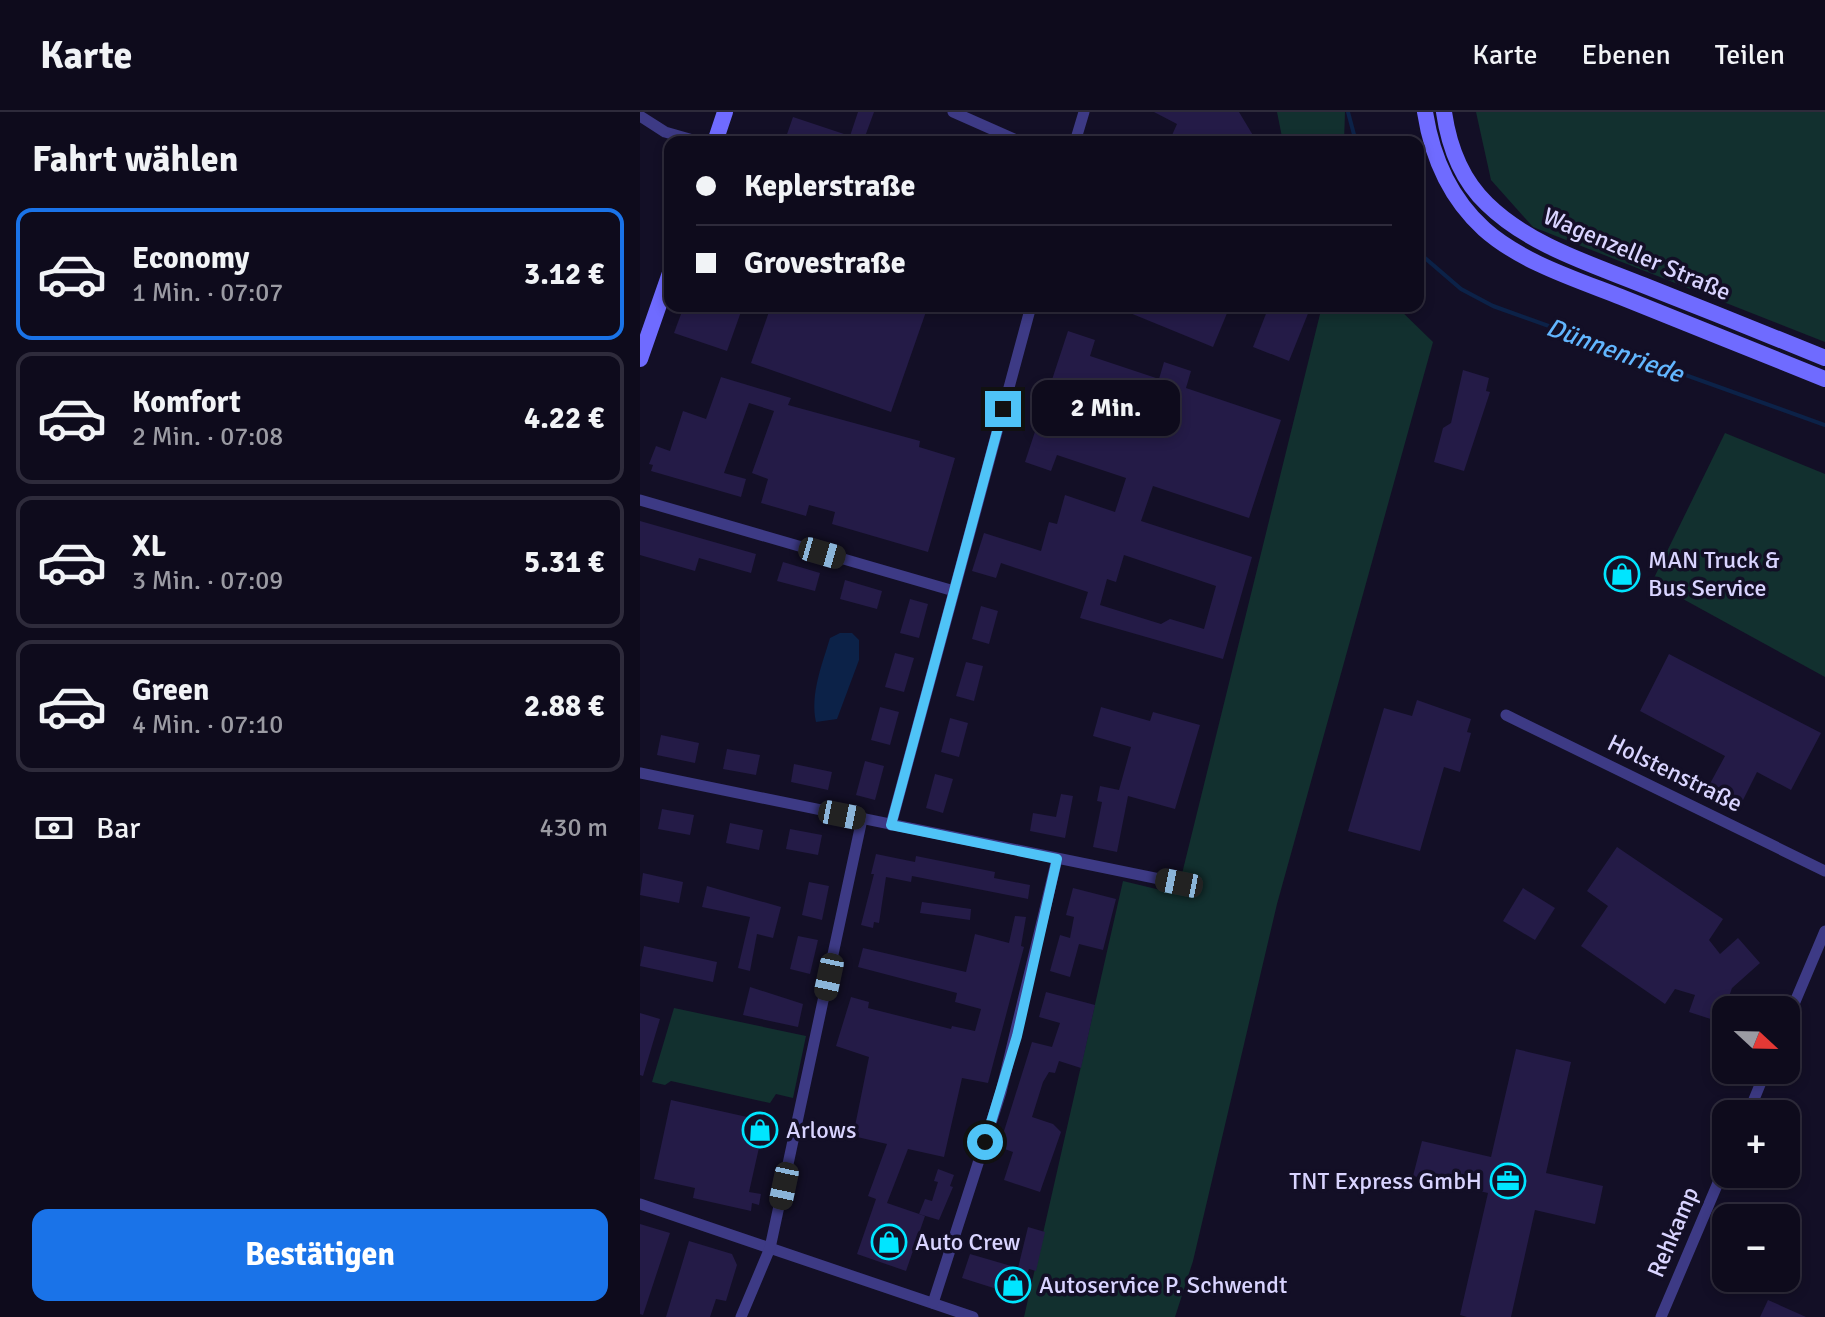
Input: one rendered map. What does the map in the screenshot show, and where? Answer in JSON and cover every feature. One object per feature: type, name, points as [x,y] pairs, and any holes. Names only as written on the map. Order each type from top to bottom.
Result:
[{"type":"main road","points":[[717,136],[725,112]]},
{"type":"main road","points":[[1425,112],[1435,158],[1445,179],[1463,207],[1487,232],[1534,261],[1825,379]]},
{"type":"main road","name":"Wagenzeller Straße","points":[[1444,112],[1453,155],[1471,186],[1486,204],[1521,230],[1590,263],[1825,358]]},
{"type":"main road","points":[[640,359],[664,290]]},
{"type":"street","points":[[953,112],[1007,136]]},
{"type":"street","points":[[1077,136],[1084,112]]},
{"type":"street","points":[[640,116],[665,132],[679,136]]},
{"type":"street","points":[[891,825],[1029,312]]},
{"type":"street","points":[[640,500],[954,591]]},
{"type":"street","name":"Holstenstraße","points":[[1506,715],[1825,871]]},
{"type":"street","points":[[640,773],[1179,883]]},
{"type":"street","points":[[741,1317],[770,1248],[862,819]]},
{"type":"street","points":[[933,1303],[1001,1092],[1057,859]]},
{"type":"street","points":[[1797,996],[1825,931]]},
{"type":"street","name":"Rehkamp","points":[[1661,1317],[1716,1188]]},
{"type":"street","points":[[640,1204],[973,1317]]},
{"type":"green space","points":[[1277,112],[1345,112],[1344,136],[1282,136]]},
{"type":"green space","points":[[1476,112],[1825,112],[1825,342],[1533,227],[1491,180]]},
{"type":"green space","points":[[1321,312],[1402,312],[1433,342],[1277,904],[1193,1261],[1175,1317],[1024,1317],[1123,881],[1177,894]]},
{"type":"green space","points":[[1725,433],[1825,474],[1825,677],[1652,582]]},
{"type":"green space","points":[[674,1008],[806,1036],[793,1098],[776,1094],[770,1103],[671,1081],[665,1085],[652,1082]]},
{"type":"water","points":[[840,633],[852,633],[859,640],[859,660],[837,719],[816,722],[815,701],[820,669],[830,638]]},
{"type":"building","points":[[858,112],[874,112],[865,136],[850,136]]},
{"type":"building","points":[[1154,112],[1239,112],[1253,136],[1172,136],[1177,124]]},
{"type":"building","points":[[793,117],[850,136],[786,136]]},
{"type":"building","points":[[682,312],[741,312],[727,351],[674,333]]},
{"type":"building","points":[[769,312],[926,312],[891,412],[751,363]]},
{"type":"building","points":[[1128,312],[1228,312],[1213,347]]},
{"type":"building","points":[[1267,312],[1309,312],[1289,361],[1253,347]]},
{"type":"building","points":[[1068,331],[1095,340],[1090,356],[1159,379],[1164,362],[1191,371],[1186,388],[1281,420],[1249,518],[1153,486],[1141,521],[1252,557],[1223,659],[1080,618],[1088,592],[1001,563],[996,578],[972,571],[984,533],[1041,551],[1049,522],[1057,524],[1065,495],[1115,512],[1126,478],[1057,455],[1051,471],[1025,462]],"holes":[[[1124,555],[1216,586],[1204,629],[1170,619],[1161,624],[1100,605],[1107,579],[1116,582]]]},
{"type":"building","points":[[1463,370],[1489,378],[1486,391],[1490,392],[1464,471],[1434,462],[1443,428],[1451,423]]},
{"type":"building","points":[[721,377],[791,398],[788,405],[920,441],[919,447],[955,458],[928,552],[832,524],[835,512],[809,505],[806,516],[761,503],[768,479],[752,473],[774,411],[749,403],[724,473],[746,479],[741,497],[651,471],[653,465],[649,464],[656,446],[670,451],[683,411],[706,419]]},
{"type":"building","points":[[640,521],[756,554],[751,573],[699,558],[695,571],[640,555]]},
{"type":"building","points":[[783,562],[820,573],[815,591],[777,581]]},
{"type":"building","points":[[845,580],[882,591],[877,609],[840,599]]},
{"type":"building","points":[[910,599],[928,604],[919,638],[900,633]]},
{"type":"building","points":[[981,606],[998,611],[989,644],[972,639]]},
{"type":"building","points":[[895,653],[914,658],[904,692],[885,687]]},
{"type":"building","points":[[1669,654],[1821,733],[1791,790],[1757,772],[1739,808],[1706,791],[1725,756],[1640,711]]},
{"type":"building","points":[[966,662],[983,666],[974,701],[956,696]]},
{"type":"building","points":[[1417,700],[1471,719],[1467,732],[1471,733],[1460,772],[1444,767],[1420,851],[1348,831],[1384,708],[1412,716]]},
{"type":"building","points":[[880,707],[899,712],[890,745],[871,740]]},
{"type":"building","points":[[1101,707],[1150,721],[1153,712],[1200,725],[1175,809],[1128,796],[1117,852],[1093,847],[1102,802],[1097,801],[1100,786],[1119,790],[1131,747],[1093,736]]},
{"type":"building","points":[[950,718],[968,723],[959,757],[941,752]]},
{"type":"building","points":[[661,735],[699,743],[695,763],[657,755]]},
{"type":"building","points":[[727,749],[760,755],[756,775],[723,769]]},
{"type":"building","points":[[865,761],[884,766],[875,800],[856,795]]},
{"type":"building","points":[[794,764],[832,772],[828,790],[791,782]]},
{"type":"building","points":[[935,774],[953,779],[943,813],[926,808]]},
{"type":"building","points":[[1061,794],[1073,796],[1065,838],[1030,831],[1033,813],[1056,817]]},
{"type":"building","points":[[662,809],[694,815],[690,835],[658,829]]},
{"type":"building","points":[[730,823],[763,830],[759,850],[726,843]]},
{"type":"building","points":[[790,829],[822,835],[818,855],[786,849]]},
{"type":"building","points":[[1617,847],[1723,919],[1709,940],[1720,954],[1738,938],[1760,963],[1732,988],[1729,996],[1712,996],[1712,1019],[1689,1012],[1695,995],[1675,989],[1665,1004],[1581,946],[1608,906],[1587,891]]},
{"type":"building","points":[[876,854],[915,862],[916,856],[995,872],[994,878],[1030,885],[1028,899],[912,876],[911,882],[886,877],[879,923],[874,922],[873,928],[861,925]]},
{"type":"building","points":[[643,873],[683,882],[679,903],[640,895]]},
{"type":"building","points":[[809,882],[829,886],[822,920],[802,915]]},
{"type":"building","points":[[707,886],[781,907],[773,938],[757,934],[750,971],[738,968],[750,917],[702,907]]},
{"type":"building","points":[[1073,888],[1116,899],[1103,950],[1079,944],[1070,977],[1050,971],[1060,935],[1070,938],[1074,917],[1066,915]]},
{"type":"building","points":[[1523,888],[1555,908],[1535,940],[1503,921]]},
{"type":"building","points":[[922,902],[971,909],[970,920],[920,913]]},
{"type":"building","points":[[1015,916],[1026,917],[1021,946],[1024,947],[988,1083],[962,1078],[944,1157],[908,1149],[887,1203],[925,1216],[906,1271],[857,1254],[876,1199],[868,1196],[887,1144],[853,1136],[869,1057],[836,1046],[851,997],[869,1002],[868,1008],[951,1029],[952,1026],[975,1031],[981,1009],[955,1002],[957,993],[858,967],[863,948],[966,972],[975,934],[1009,943]]},
{"type":"building","points":[[798,936],[818,940],[810,974],[790,969]]},
{"type":"building","points":[[644,946],[717,962],[713,982],[640,966]]},
{"type":"building","points":[[750,987],[803,1004],[798,1027],[743,1015]]},
{"type":"building","points":[[1046,992],[1095,1005],[1081,1068],[1059,1061],[1055,1073],[1049,1072],[1043,1082],[1032,1117],[1053,1124],[1061,1132],[1040,1192],[1004,1180],[1013,1152],[999,1147],[1032,1042],[1052,1047],[1060,1023],[1039,1017]]},
{"type":"building","points":[[640,1013],[660,1019],[643,1076],[640,1075]]},
{"type":"building","name":"TNT Express GmbH","points":[[1516,1049],[1571,1062],[1546,1173],[1603,1186],[1595,1224],[1535,1210],[1511,1317],[1467,1317],[1460,1315],[1488,1193],[1413,1176],[1422,1141],[1491,1157]]},
{"type":"building","points":[[671,1100],[765,1121],[749,1192],[761,1194],[759,1205],[752,1203],[751,1211],[693,1198],[695,1188],[654,1179]]},
{"type":"building","points":[[938,1169],[954,1175],[950,1186],[953,1187],[939,1220],[919,1214],[925,1199],[932,1201]]},
{"type":"building","points":[[640,1224],[670,1233],[643,1315],[640,1314]]},
{"type":"building","points":[[1028,1227],[1045,1232],[1036,1271],[1029,1269],[1016,1304],[998,1297],[1000,1290],[962,1278],[970,1254],[1018,1268]]},
{"type":"building","points":[[689,1241],[732,1254],[737,1265],[726,1301],[716,1299],[710,1317],[666,1317]]},
{"type":"building","points":[[1768,1300],[1806,1317],[1760,1317]]},
{"type":"waterway","name":"Dünnenriede","points":[[1348,112],[1354,136]]},
{"type":"waterway","name":"Dünnenriede","points":[[1424,257],[1461,289],[1493,306],[1825,425]]},
{"type":"place","name":"MAN Truck & Bus Service","points":[[1622,574]]},
{"type":"place","name":"Arlows","points":[[760,1130]]},
{"type":"place","name":"TNT Express GmbH","points":[[1508,1181]]},
{"type":"place","name":"Auto Crew","points":[[889,1242]]},
{"type":"place","name":"Autoservice P. Schwendt","points":[[1013,1285]]},
{"type":"route","points":[[985,1142],[1017,1036],[1057,859],[891,825],[1003,409]]}]
